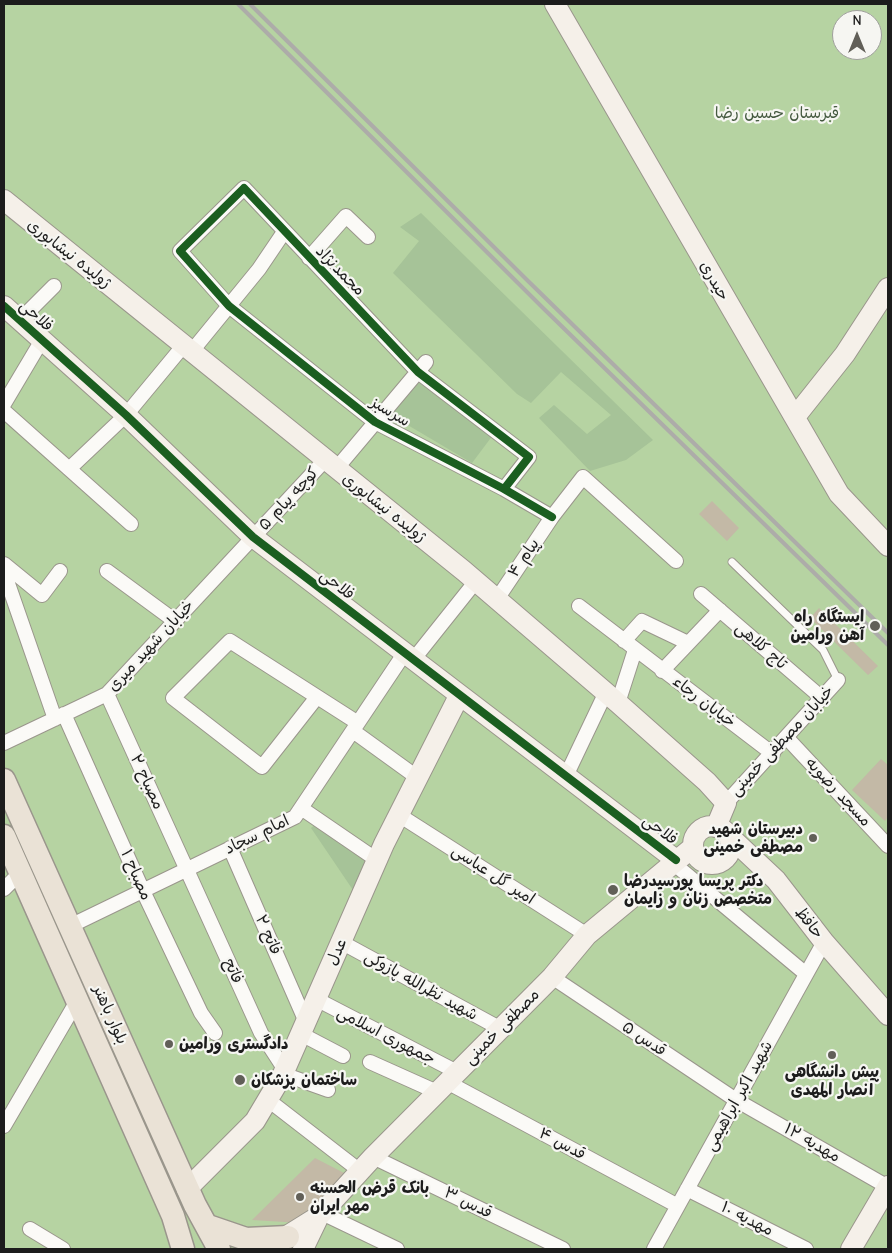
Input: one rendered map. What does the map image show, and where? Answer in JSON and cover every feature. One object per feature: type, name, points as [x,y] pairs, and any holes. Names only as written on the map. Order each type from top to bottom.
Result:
[{"type":"main road","name":"حیدری","points":[[555,4],[839,494],[888,546]]},
{"type":"main road","name":"ژولیده نیشابوری","points":[[7,207],[188,348],[330,465],[476,581],[612,697],[707,782],[726,803]]},
{"type":"main road","points":[[794,417],[845,354],[888,288]]},
{"type":"main road","name":"فلاحی","points":[[4,306],[126,415],[253,537],[674,861]]},
{"type":"main road","name":"عدل","points":[[187,1188],[255,1121],[284,1072],[377,860],[459,696]]},
{"type":"main road","name":"بلوار باهنر","points":[[4,780],[213,1242]]},
{"type":"main road","points":[[722,830],[726,803]]},
{"type":"main road","points":[[717,864],[730,852],[730,840],[722,830],[710,826],[698,831],[692,848],[694,854],[704,863],[717,864],[735,865],[776,880]]},
{"type":"main road","name":"حافظ","points":[[722,830],[776,880],[824,942],[888,1015]]},
{"type":"main road","name":"بلوار باهنر","points":[[4,836],[173,1216],[183,1249]]},
{"type":"main road","name":"مصطفی خمینی","points":[[263,1249],[295,1243],[373,1157],[552,977],[587,935],[692,848]]},
{"type":"main road","points":[[851,1249],[888,1186]]},
{"type":"main road","points":[[213,1242],[246,1239],[295,1243]]},
{"type":"street","name":"محمدنژاد","points":[[244,188],[309,258],[422,367],[529,457],[504,489]]},
{"type":"street","name":"سرسبز","points":[[244,188],[180,251],[229,306],[375,422],[504,489],[552,517]]},
{"type":"street","points":[[309,258],[346,216],[368,237]]},
{"type":"street","points":[[69,469],[126,415],[229,306],[284,232]]},
{"type":"street","points":[[20,320],[54,286]]},
{"type":"street","points":[[4,404],[42,340]]},
{"type":"street","name":"کوچه پیام ۵","points":[[253,537],[375,422],[422,367]]},
{"type":"street","points":[[4,411],[131,524]]},
{"type":"street","name":"پیام ۴","points":[[497,599],[552,517],[583,477],[676,561]]},
{"type":"street","name":"خیابان شهید میری","points":[[4,743],[107,694],[253,537]]},
{"type":"street","points":[[4,564],[42,595],[60,571]]},
{"type":"street","points":[[107,571],[175,621]]},
{"type":"street","name":"مصباح ۱","points":[[4,572],[60,717],[201,1014],[215,1033]]},
{"type":"street","name":"امام سجاد","points":[[70,926],[295,817],[355,727],[408,657],[476,581]]},
{"type":"street","name":"تاج کلاهی","points":[[701,594],[822,698]]},
{"type":"street","name":"خیابان رجاء","points":[[580,606],[662,671],[773,754]]},
{"type":"street","points":[[662,671],[720,610]]},
{"type":"street","points":[[624,641],[642,621],[688,643]]},
{"type":"street","points":[[317,697],[262,767],[173,698],[230,641],[317,697],[418,778]]},
{"type":"street","points":[[566,776],[612,697],[635,650]]},
{"type":"street","name":"خیابان مصطفی خمینی","points":[[726,803],[773,754],[838,680]]},
{"type":"street","name":"مصباح ۲","points":[[107,694],[187,869]]},
{"type":"street","name":"مسجد رضویه","points":[[787,738],[888,846]]},
{"type":"street","points":[[301,808],[377,860]]},
{"type":"street","name":"امیر گل عباسی","points":[[399,815],[587,935]]},
{"type":"street","name":"فاتح ۲","points":[[230,848],[303,1028]]},
{"type":"street","points":[[674,861],[806,974]]},
{"type":"street","name":"فاتح","points":[[187,869],[261,1033],[284,1072]]},
{"type":"street","points":[[4,889],[20,873]]},
{"type":"street","name":"شهید نظرالله پازوکی","points":[[341,942],[501,1029]]},
{"type":"street","name":"شهید اکبر ابراهیمی","points":[[654,1249],[824,942]]},
{"type":"street","name":"قدس ۵","points":[[552,977],[736,1100]]},
{"type":"street","name":"جمهوری اسلامی","points":[[316,999],[447,1082]]},
{"type":"street","points":[[4,1126],[77,1001]]},
{"type":"street","points":[[303,1028],[343,1056]]},
{"type":"street","points":[[370,1062],[447,1082]]},
{"type":"street","points":[[284,1072],[328,1090]]},
{"type":"street","name":"قدس ۴","points":[[447,1082],[678,1206]]},
{"type":"street","name":"مهدیه ۱۲","points":[[736,1100],[888,1186]]},
{"type":"street","points":[[276,1106],[360,1171]]},
{"type":"street","name":"قدس ۳","points":[[373,1157],[563,1249]]},
{"type":"street","name":"مهدیه ۱۰","points":[[687,1189],[806,1249]]},
{"type":"street","points":[[320,1214],[397,1249]]},
{"type":"street","points":[[30,1229],[48,1245],[63,1249]]},
{"type":"lane","points":[[732,562],[823,650],[838,680]]},
{"type":"green space","name":"قبرستان حسین رضا","points":[[4,4],[888,4],[888,1249],[4,1249]]},
{"type":"green space","points":[[421,213],[653,440],[626,460],[590,471],[539,418],[554,405],[587,434],[611,415],[561,372],[531,403],[517,394],[393,273],[419,241],[400,227]]},
{"type":"green space","points":[[418,382],[493,435],[472,463],[389,414]]},
{"type":"green space","points":[[316,824],[371,864],[355,893],[311,828]]},
{"type":"building","points":[[712,501],[739,528],[727,541],[699,514]]},
{"type":"building","points":[[819,608],[878,666],[868,675],[810,618]]},
{"type":"building","points":[[881,759],[888,765],[888,817],[885,821],[852,790]]},
{"type":"building","name":"بانک قرض الحسنه مهر ایران","points":[[315,1158],[348,1175],[301,1223],[252,1220]]},
{"type":"railway","points":[[238,4],[543,308],[888,645]]},
{"type":"railway","points":[[250,4],[526,279],[888,633]]},
{"type":"cycle path","points":[[504,489],[529,457],[418,372],[244,188],[180,251],[229,306],[375,422],[504,489],[552,517]]},
{"type":"cycle path","points":[[4,306],[126,415],[253,537],[676,860]]},
{"type":"place","name":"ایستگاه راه آهن ورامین","points":[[875,626]]},
{"type":"place","name":"دبیرستان شهید مصطفی خمینی","points":[[813,838]]},
{"type":"place","name":"دکتر پریسا پورسیدرضا متخصص زنان و زایمان","points":[[613,890]]},
{"type":"place","name":"دادگستری ورامین","points":[[169,1044]]},
{"type":"place","name":"پیش دانشگاهی انصار المهدی","points":[[832,1055]]},
{"type":"place","name":"ساختمان پزشکان","points":[[240,1080]]},
{"type":"place","name":"بانک قرض الحسنه مهر ایران","points":[[300,1197]]}]
